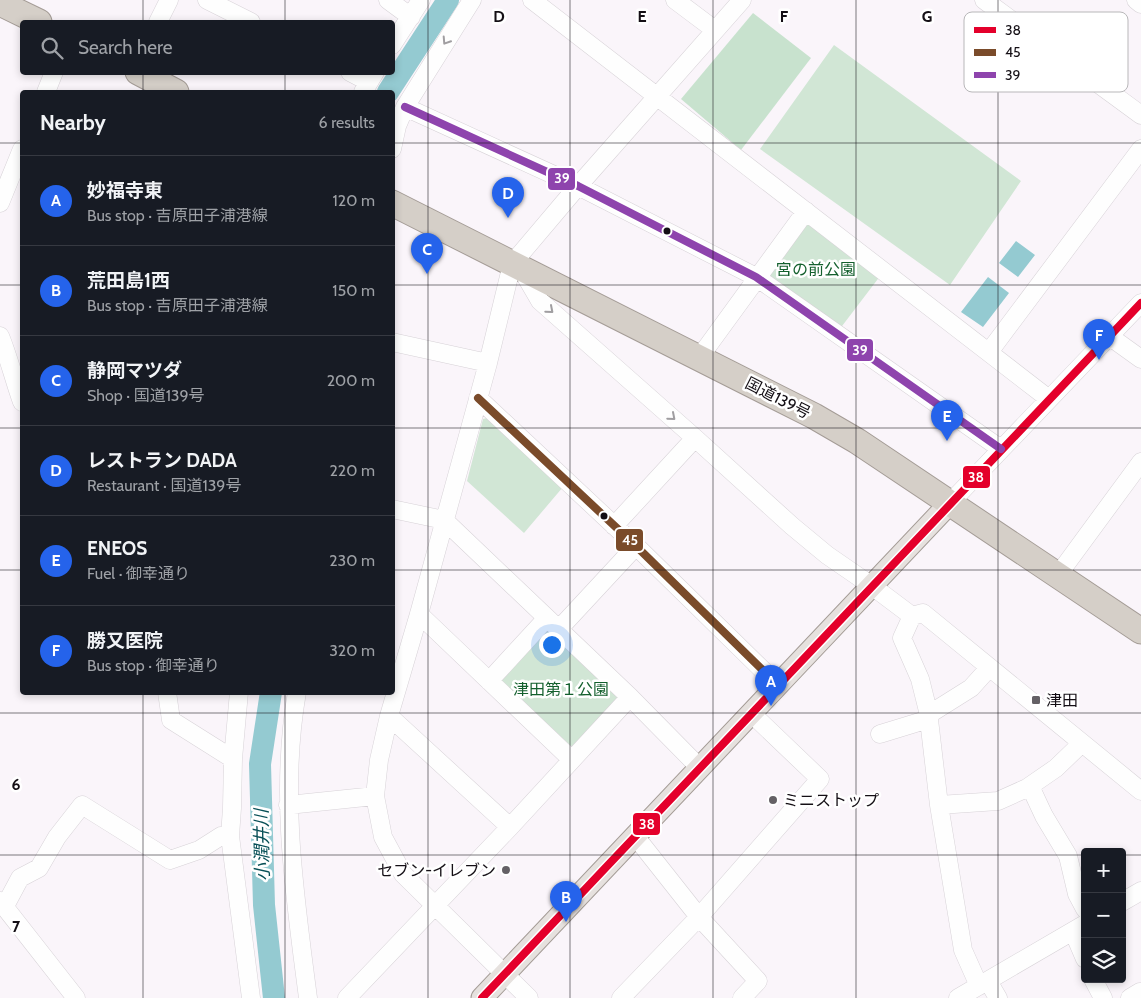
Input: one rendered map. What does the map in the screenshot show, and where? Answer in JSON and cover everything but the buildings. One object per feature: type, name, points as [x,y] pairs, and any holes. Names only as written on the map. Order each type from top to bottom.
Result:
[{"type":"highway","points":[[0,3],[35,20]]},
{"type":"highway","points":[[144,75],[172,90]]},
{"type":"highway","name":"国道139号","points":[[395,206],[814,416],[857,441],[1141,631]]},
{"type":"main road","points":[[482,998],[950,503]]},
{"type":"street","points":[[159,20],[169,0]]},
{"type":"street","points":[[206,0],[247,20]]},
{"type":"street","points":[[388,0],[411,17]]},
{"type":"street","points":[[395,41],[422,0]]},
{"type":"street","points":[[395,135],[405,107],[472,0]]},
{"type":"street","points":[[532,0],[1049,399]]},
{"type":"street","points":[[675,0],[715,30]]},
{"type":"street","points":[[529,998],[434,907],[403,874],[383,837],[375,796],[379,760],[389,716],[478,398],[517,267],[578,186],[742,0]]},
{"type":"street","points":[[984,0],[1000,12]]},
{"type":"street","points":[[1136,0],[1141,4]]},
{"type":"street","points":[[47,90],[53,75]]},
{"type":"street","points":[[356,75],[369,82]]},
{"type":"street","points":[[1110,92],[1141,115]]},
{"type":"street","points":[[405,107],[578,186],[756,277],[1001,449]]},
{"type":"street","points":[[989,352],[1141,149]]},
{"type":"street","points":[[2,191],[20,153]]},
{"type":"street","points":[[699,358],[756,277],[806,211]]},
{"type":"street","points":[[517,267],[540,301],[792,526],[827,555],[912,616]]},
{"type":"street","points":[[950,503],[1141,303]]},
{"type":"street","points":[[1109,336],[1141,358]]},
{"type":"street","points":[[395,343],[488,363]]},
{"type":"street","points":[[2,348],[20,396]]},
{"type":"street","points":[[478,398],[636,546],[778,685]]},
{"type":"street","points":[[614,526],[695,438]]},
{"type":"street","points":[[1058,575],[1135,482],[1141,462]]},
{"type":"street","points":[[395,510],[444,520],[630,697],[700,767]]},
{"type":"street","points":[[489,680],[636,546]]},
{"type":"street","points":[[912,616],[923,613],[1141,791]]},
{"type":"street","points":[[419,614],[571,759]]},
{"type":"street","points":[[912,616],[902,638],[920,679],[929,717],[939,805],[963,950],[983,983],[998,998]]},
{"type":"street","points":[[880,734],[929,717],[971,688],[989,668]]},
{"type":"street","points":[[167,695],[171,720],[233,758]]},
{"type":"street","points":[[239,695],[233,758],[230,836],[251,998]]},
{"type":"street","points":[[297,695],[290,757],[288,805],[294,886],[308,998]]},
{"type":"street","points":[[348,998],[630,697]]},
{"type":"street","points":[[621,998],[699,917],[820,779],[752,714]]},
{"type":"street","points":[[389,716],[510,827]]},
{"type":"street","points":[[939,805],[998,801],[1030,786],[1056,768],[1082,743]]},
{"type":"street","points":[[1030,786],[1044,816],[1068,856],[1077,894],[1081,902]]},
{"type":"street","points":[[288,805],[375,796]]},
{"type":"street","points":[[76,998],[2,904],[20,878],[40,868],[57,837],[82,805],[170,860],[199,850],[221,836],[230,836]]},
{"type":"street","points":[[634,836],[699,917],[758,981],[742,998]]},
{"type":"street","points":[[1126,900],[1141,891]]},
{"type":"street","points":[[958,998],[1079,928]]},
{"type":"street","points":[[1095,983],[1103,998]]},
{"type":"street","points":[[1130,998],[1141,993]]},
{"type":"green space","points":[[753,13],[811,58],[741,150],[681,99]]},
{"type":"green space","points":[[834,45],[1021,181],[950,285],[760,149]]},
{"type":"green space","name":"宮の前公園","points":[[807,216],[884,271],[839,330],[760,277]]},
{"type":"green space","points":[[491,417],[563,487],[524,533],[467,481],[483,419]]},
{"type":"green space","name":"津田第１公園","points":[[546,628],[621,697],[573,748],[499,679]]},
{"type":"water","points":[[1016,241],[1035,255],[1018,277],[999,263]]},
{"type":"water","points":[[988,277],[1009,293],[983,327],[961,312]]},
{"type":"waterway","name":"小潤井川","points":[[389,90],[448,0]]},
{"type":"waterway","name":"小潤井川","points":[[271,695],[260,764],[264,905],[274,998]]},
{"type":"transit line","name":"39","points":[[405,107],[578,186],[756,277],[1001,449]]},
{"type":"transit line","name":"38","points":[[482,998],[1141,303]]},
{"type":"transit line","name":"45","points":[[478,398],[636,546],[778,685]]},
{"type":"place","name":"レストラン DADA","points":[[508,218]]},
{"type":"place","name":"静岡マツダ","points":[[427,274]]},
{"type":"place","name":"勝又医院","points":[[1099,360]]},
{"type":"place","name":"ENEOS","points":[[947,441]]},
{"type":"place","name":"津田","points":[[1036,700]]},
{"type":"place","name":"妙福寺東","points":[[771,706]]},
{"type":"place","name":"ミニストップ","points":[[773,800]]},
{"type":"place","name":"セブン-イレブン","points":[[506,870]]},
{"type":"place","name":"荒田島1西","points":[[566,922]]}]
